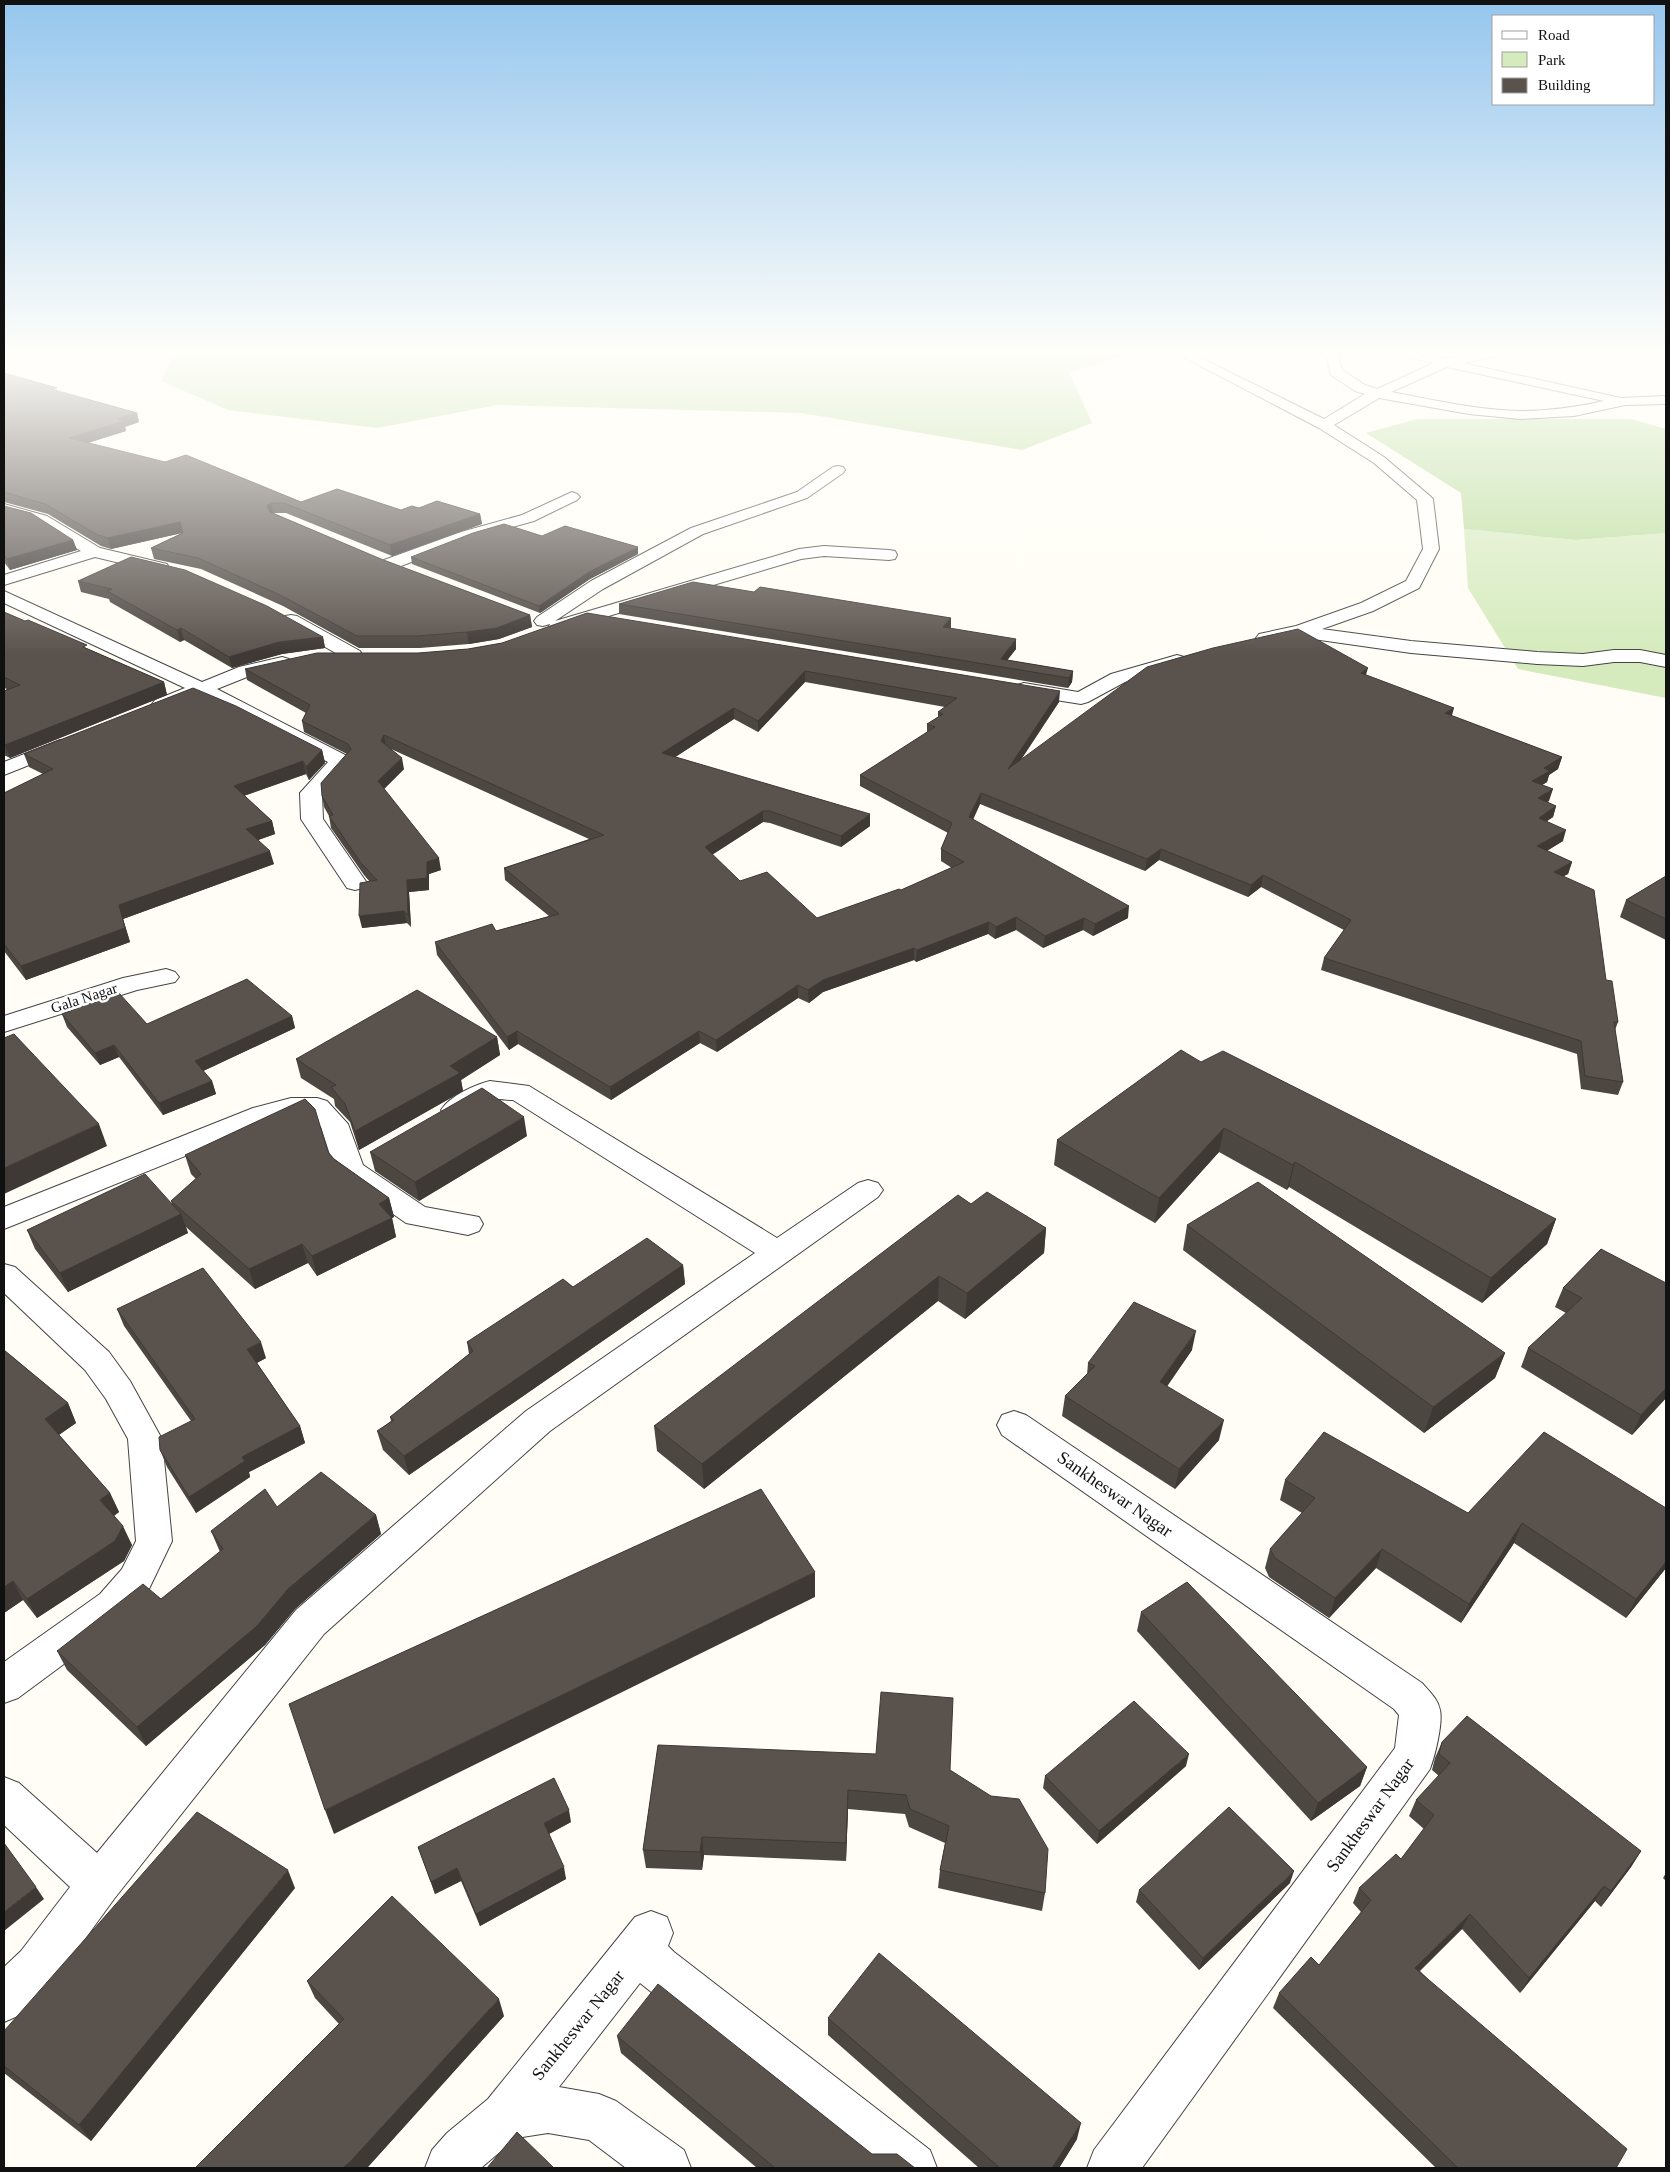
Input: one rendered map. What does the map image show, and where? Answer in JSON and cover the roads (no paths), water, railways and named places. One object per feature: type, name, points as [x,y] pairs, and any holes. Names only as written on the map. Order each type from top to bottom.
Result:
[{"type":"street","points":[[1243,643],[1300,631],[1367,607],[1413,584],[1431,549],[1425,499],[1379,460],[1365,451]]},
{"type":"street","points":[[528,636],[548,624],[597,585],[697,531],[802,495],[838,470]]},
{"type":"street","points":[[390,564],[467,535],[528,518],[572,497]]},
{"type":"street","points":[[4,509],[41,519],[94,552],[176,571]]},
{"type":"street","points":[[523,615],[548,624],[588,616],[799,554],[824,551],[889,555]]},
{"type":"street","points":[[4,582],[94,552]]},
{"type":"street","points":[[371,556],[417,574]]},
{"type":"street","points":[[4,582],[101,625],[342,761],[329,772],[311,793],[312,819],[355,883]]},
{"type":"street","points":[[4,596],[210,685]]},
{"type":"street","points":[[276,612],[353,655]]},
{"type":"street","points":[[588,616],[628,622]]},
{"type":"street","points":[[1300,631],[1411,647],[1528,657],[1583,660],[1614,656],[1640,656],[1666,661]]},
{"type":"street","points":[[1002,685],[1081,698],[1118,678],[1197,654]]},
{"type":"street","points":[[319,656],[372,655]]},
{"type":"street","points":[[147,710],[246,671],[300,659]]},
{"type":"street","points":[[4,769],[75,740]]},
{"type":"street","name":"Gala Nagar","points":[[4,1024],[132,983],[166,977]]},
{"type":"street","points":[[435,1122],[490,1090],[519,1092],[778,1253]]},
{"type":"street","points":[[4,1218],[263,1114],[291,1107],[317,1107],[334,1124],[350,1170],[417,1216],[468,1224]]},
{"type":"street","points":[[350,1170],[375,1156]]},
{"type":"street","points":[[4,1999],[37,1967],[100,1884],[310,1622],[538,1421],[868,1190]]},
{"type":"street","points":[[4,1275],[97,1361],[118,1390],[144,1439],[153,1514],[154,1541],[135,1580],[113,1606],[4,1685]]},
{"type":"street","name":"Sankheswar Nagar","points":[[1014,1425],[1408,1696],[1420,1710],[1420,1726],[1414,1755],[1112,2168]]},
{"type":"street","points":[[4,1797],[100,1884]]},
{"type":"street","name":"Sankheswar Nagar","points":[[450,2168],[464,2150],[505,2116],[645,1941],[666,1974],[912,2168]]},
{"type":"street","points":[[505,2116],[548,2109],[599,2118],[666,2168]]}]
